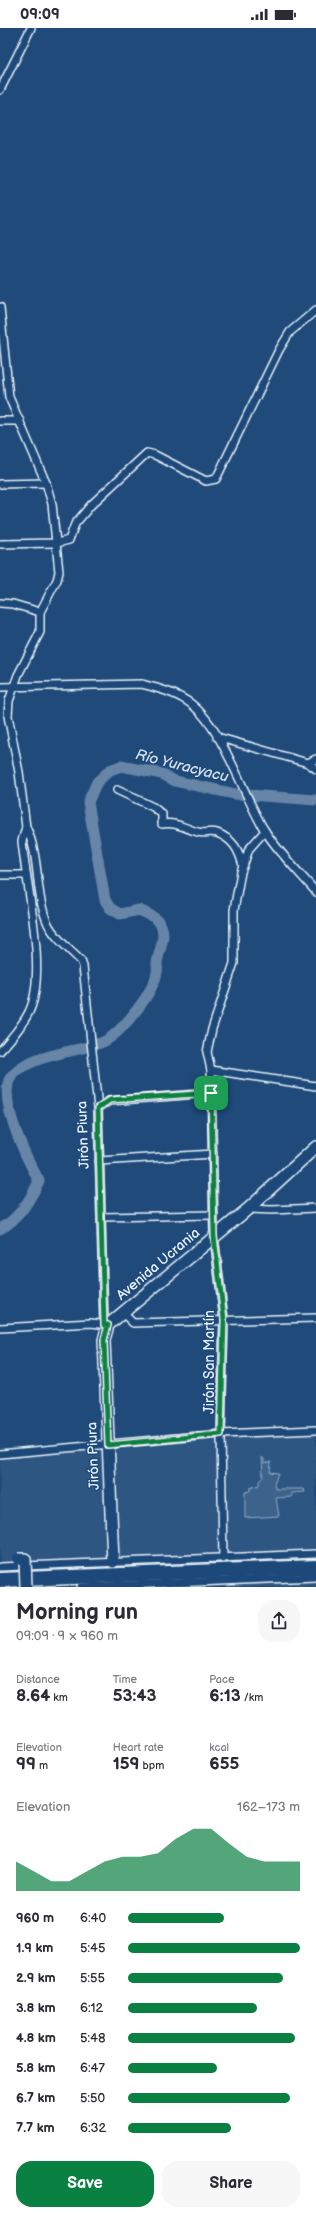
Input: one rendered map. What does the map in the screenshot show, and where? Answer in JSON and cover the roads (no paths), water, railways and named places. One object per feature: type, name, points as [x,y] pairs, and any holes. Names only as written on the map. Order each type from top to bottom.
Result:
[{"type":"highway","points":[[0,1580],[113,1577],[316,1567]]},
{"type":"main road","name":"Avenida Ucrania","points":[[106,1325],[123,1313],[248,1209],[316,1148]]},
{"type":"main road","name":"Jirón Piura","points":[[106,1325],[104,1340],[113,1577]]},
{"type":"main road","points":[[18,1559],[25,1559],[26,1587]]},
{"type":"street","points":[[0,90],[31,28]]},
{"type":"street","points":[[0,307],[10,397],[46,483],[52,504],[59,572],[57,580],[40,612],[40,632],[13,688],[8,716],[19,772],[26,827],[22,841],[37,960],[37,989],[26,1017],[0,1051]]},
{"type":"street","points":[[0,544],[57,543],[69,540],[76,524],[91,505],[147,453],[155,455],[206,481],[216,479],[278,350],[290,332],[316,310]]},
{"type":"street","points":[[0,421],[20,421]]},
{"type":"street","points":[[0,484],[46,483]]},
{"type":"street","points":[[0,603],[13,604],[40,612]]},
{"type":"street","points":[[0,687],[13,688],[142,684],[163,689],[188,701],[207,720],[217,737],[239,778],[264,831],[316,892]]},
{"type":"street","points":[[217,737],[308,763],[316,769]]},
{"type":"street","points":[[308,763],[316,759]]},
{"type":"street","points":[[118,790],[153,807],[162,814],[162,824],[174,823],[199,833],[216,833],[230,841],[239,850],[243,866]]},
{"type":"street","name":"Jirón Piura","points":[[26,827],[33,842],[43,911],[49,926],[81,961],[83,966],[98,1108],[106,1325]]},
{"type":"street","name":"Jirón San Martín","points":[[223,1559],[221,1434],[224,1319],[214,1236],[211,1070],[207,1052],[212,1029],[234,962],[234,910],[243,866],[249,849],[264,831]]},
{"type":"street","points":[[0,875],[26,875]]},
{"type":"street","points":[[211,1070],[316,1086]]},
{"type":"street","points":[[98,1108],[110,1100],[211,1093]]},
{"type":"street","points":[[99,1160],[213,1154]]},
{"type":"street","points":[[248,1209],[272,1210],[316,1208]]},
{"type":"street","points":[[101,1217],[214,1215]]},
{"type":"street","points":[[123,1313],[134,1323],[224,1319],[316,1318]]},
{"type":"street","points":[[0,1328],[90,1324],[106,1325]]},
{"type":"street","points":[[0,1454],[221,1434],[316,1430]]},
{"type":"street","points":[[81,1587],[113,1577],[223,1559],[316,1554]]},
{"type":"street","points":[[0,1567],[113,1577],[223,1584],[316,1577]]},
{"type":"waterway","name":"Río Yuracyacu","points":[[0,1229],[13,1220],[23,1208],[39,1181],[22,1146],[11,1117],[7,1091],[9,1080],[17,1071],[39,1059],[92,1046],[110,1038],[136,1012],[150,990],[155,980],[157,971],[157,963],[163,937],[162,927],[158,920],[139,910],[120,914],[110,908],[105,900],[88,802],[97,782],[110,770],[121,766],[162,774],[175,781],[235,794],[316,800]]}]
